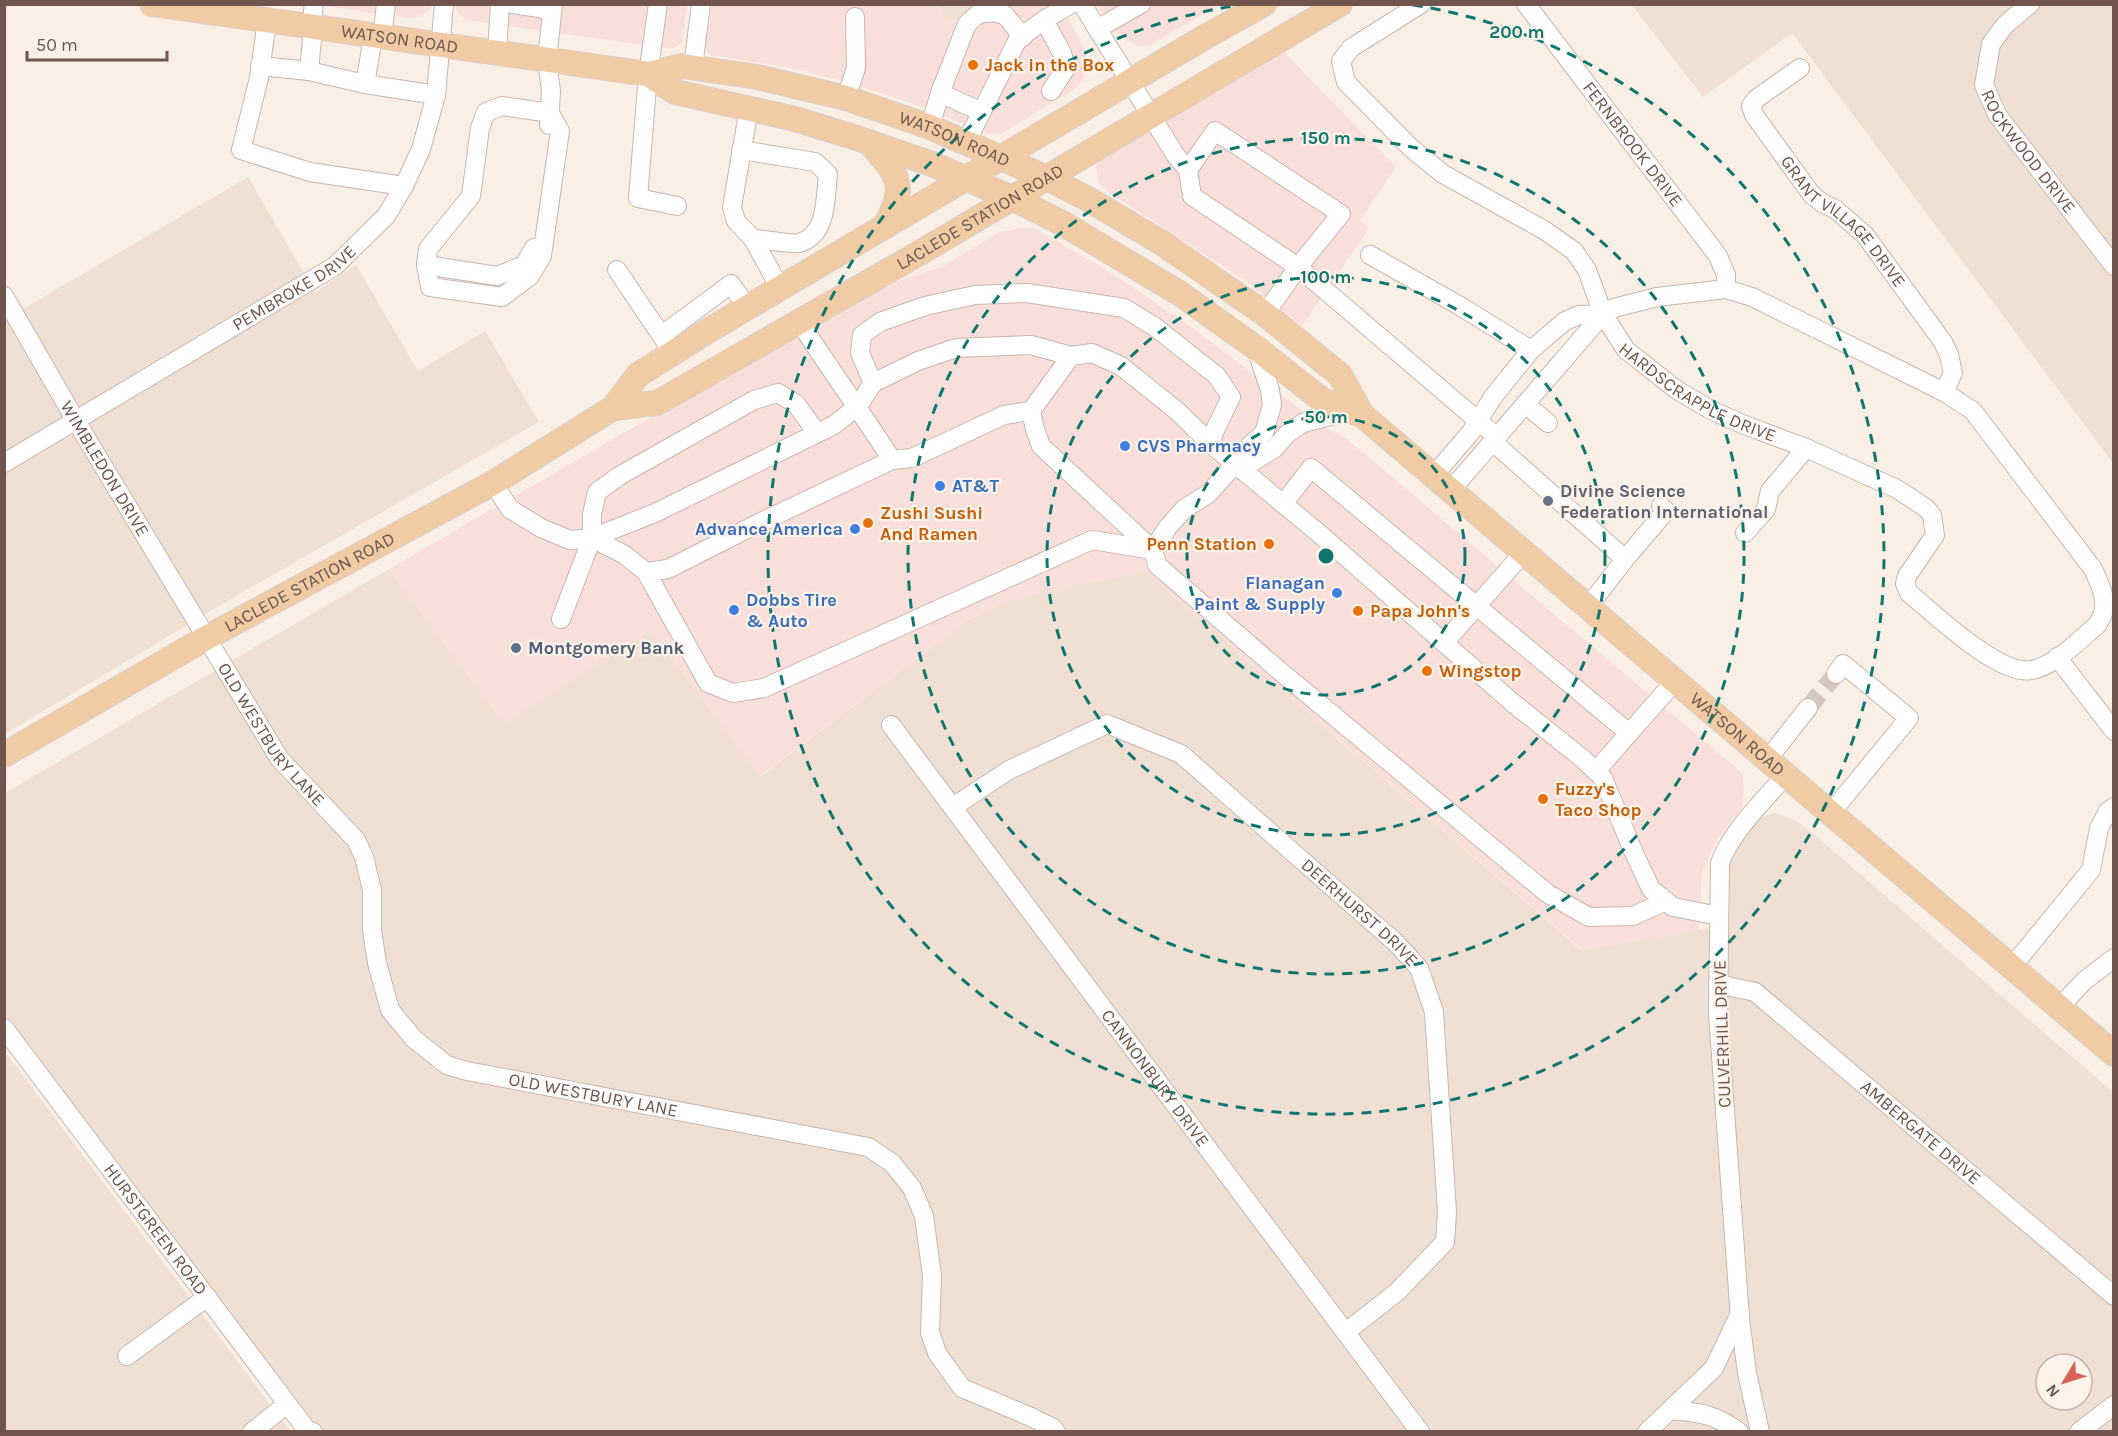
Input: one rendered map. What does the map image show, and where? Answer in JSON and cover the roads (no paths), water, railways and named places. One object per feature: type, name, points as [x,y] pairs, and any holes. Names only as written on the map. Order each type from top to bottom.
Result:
[{"type":"main road","name":"WATSON ROAD","points":[[152,4],[235,10],[267,21],[313,20],[378,37],[648,74],[683,66],[757,77],[846,99],[930,127],[967,141],[1047,178],[1088,199],[1162,243],[1265,314],[1340,375],[1356,413]]},
{"type":"main road","name":"LACLEDE STATION ROAD","points":[[613,408],[657,403],[1047,178],[1340,4]]},
{"type":"main road","name":"LACLEDE STATION ROAD","points":[[4,755],[206,638],[493,483],[613,408],[638,375],[667,344],[747,307],[780,288],[1252,7]]},
{"type":"main road","name":"WATSON ROAD","points":[[648,74],[675,92],[821,126],[967,178],[1062,223],[1140,268],[1196,304],[1322,400],[1356,413],[1442,483],[2114,1054]]},
{"type":"main road","points":[[869,142],[890,167],[898,183],[899,194],[895,208],[884,227]]},
{"type":"street","points":[[365,84],[386,4]]},
{"type":"street","name":"PEMBROKE DRIVE","points":[[4,463],[335,266],[386,216],[404,186],[421,149],[436,95],[444,4]]},
{"type":"street","points":[[496,53],[500,4]]},
{"type":"street","points":[[513,4],[553,7],[546,60],[551,91],[550,113],[560,131],[542,256],[530,276],[501,297],[430,287],[426,265],[428,249],[471,196],[480,128],[486,112],[502,106],[550,113]]},
{"type":"street","points":[[693,67],[701,4]]},
{"type":"street","points":[[967,141],[1018,39],[1071,4]]},
{"type":"street","points":[[1082,4],[1176,156],[1188,170],[1192,196],[1298,267],[1478,420],[1495,439],[1625,559]]},
{"type":"street","points":[[1097,29],[1141,4]]},
{"type":"street","name":"HARDSCRAPPLE DRIVE","points":[[1421,4],[1351,48],[1341,61],[1346,82],[1411,148],[1443,174],[1544,230],[1574,251],[1587,270],[1603,314],[1626,350],[1677,390],[1711,410],[1806,448],[1897,489],[1926,508],[1932,515],[1935,535],[1907,576],[1905,584],[1909,593],[1977,648],[2018,671],[2033,670],[2057,657],[2097,625],[2103,617],[2105,608],[2102,588],[2093,569],[1973,411],[1944,392]]},
{"type":"street","name":"FERNBROOK DRIVE","points":[[1526,4],[1718,256],[1726,275],[1726,290]]},
{"type":"street","name":"ROCKWOOD DRIVE","points":[[2030,4],[2005,25],[1991,44],[1984,85],[1998,116],[2114,266]]},
{"type":"street","points":[[653,5],[638,198],[677,206]]},
{"type":"street","points":[[930,127],[940,93],[967,24],[978,14],[994,12],[1005,15],[1023,37]]},
{"type":"street","points":[[846,99],[856,68],[855,17]]},
{"type":"street","points":[[309,71],[313,20]]},
{"type":"street","points":[[1044,20],[1062,53],[1066,68],[1051,91]]},
{"type":"street","points":[[267,21],[260,66],[241,150],[310,172],[404,186]]},
{"type":"street","points":[[260,66],[309,71],[365,84],[436,95]]},
{"type":"street","name":"GRANT VILLAGE DRIVE","points":[[1800,68],[1756,99],[1751,106],[1754,115],[1812,195],[1835,209],[1865,235],[1936,332],[1949,355],[1953,373],[1944,392]]},
{"type":"street","points":[[940,93],[982,112]]},
{"type":"street","points":[[749,108],[732,207],[736,221],[753,239],[780,288]]},
{"type":"street","points":[[1188,170],[1215,130],[1341,214],[1298,267],[1265,314]]},
{"type":"street","points":[[741,150],[815,162],[828,174],[821,225],[813,236],[798,244],[753,239]]},
{"type":"street","points":[[1370,255],[1531,350]]},
{"type":"street","points":[[617,270],[667,344]]},
{"type":"street","points":[[1442,483],[1495,439],[1603,314],[1614,308],[1657,297],[1726,290],[1752,297],[1944,392]]},
{"type":"street","points":[[873,383],[860,353],[862,335],[880,322],[925,306],[975,295],[1027,293],[1124,308],[1155,327],[1217,376],[1231,398],[1214,432],[1211,444]]},
{"type":"street","name":"WIMBLEDON DRIVE","points":[[4,296],[206,638]]},
{"type":"street","points":[[1442,483],[1478,420],[1531,350],[1565,321],[1579,315],[1603,314]]},
{"type":"street","points":[[799,321],[892,460]]},
{"type":"street","points":[[493,483],[510,508],[541,528],[570,540],[592,538],[654,513],[834,425],[858,406],[873,383],[918,361],[956,348],[1031,345],[1071,356],[1092,353],[1121,366],[1176,410],[1211,444],[1513,703],[1596,771],[1603,778],[1651,889],[1673,907],[1719,916]]},
{"type":"street","points":[[1238,466],[1250,445],[1264,432],[1272,405],[1270,390],[1256,348]]},
{"type":"street","points":[[646,572],[668,569],[892,460],[912,458],[1004,415],[1031,411],[1071,356]]},
{"type":"street","points":[[561,619],[592,538],[591,514],[597,492],[619,477],[754,400],[777,393],[796,404],[817,433]]},
{"type":"street","points":[[1525,404],[1548,423]]},
{"type":"street","points":[[1031,411],[1041,446],[1153,550],[1157,565],[1274,666],[1548,894],[1589,916],[1633,916],[1666,901]]},
{"type":"street","points":[[1153,550],[1184,509],[1208,494],[1238,466],[1275,448],[1287,434],[1303,423],[1356,413]]},
{"type":"street","points":[[1745,533],[1766,509],[1770,491],[1806,448]]},
{"type":"street","points":[[1283,504],[1311,468],[1629,733]]},
{"type":"street","points":[[1588,607],[1666,511],[1661,506]]},
{"type":"street","points":[[592,538],[625,555],[646,572],[708,683],[733,693],[764,688],[1092,540],[1153,550]]},
{"type":"street","points":[[1444,643],[1524,552]]},
{"type":"street","name":"OLD WESTBURY LANE","points":[[206,638],[279,758],[356,840],[364,857],[372,890],[372,930],[376,963],[390,1010],[414,1039],[447,1065],[467,1071],[868,1147],[892,1163],[912,1188],[924,1216],[932,1276],[930,1332],[937,1353],[962,1388],[1031,1417],[1056,1431]]},
{"type":"street","points":[[2057,657],[2114,731]]},
{"type":"street","points":[[1830,814],[1908,718],[1843,664],[1836,674]]},
{"type":"street","points":[[1596,771],[1674,682]]},
{"type":"street","points":[[1767,760],[1808,708]]},
{"type":"street","name":"DEERHURST DRIVE","points":[[953,807],[1009,770],[1107,724],[1180,754],[1395,942],[1419,968],[1434,1012],[1447,1212],[1445,1242],[1397,1292],[1346,1332]]},
{"type":"street","name":"CANNONBURY DRIVE","points":[[891,725],[1420,1431]]},
{"type":"street","name":"CULVERHILL DRIVE","points":[[1760,1431],[1747,1373],[1740,1313],[1719,1025],[1720,863],[1724,852],[1785,776]]},
{"type":"street","points":[[2011,968],[2091,870],[2099,828],[2108,812],[2114,807]]},
{"type":"street","points":[[2060,1008],[2084,981],[2114,958]]},
{"type":"street","name":"AMBERGATE DRIVE","points":[[1718,984],[1755,992],[2114,1296]]},
{"type":"street","name":"HURSTGREEN ROAD","points":[[4,1028],[287,1404],[310,1431]]},
{"type":"street","points":[[127,1356],[207,1297]]},
{"type":"street","name":"CULVERHILL DRIVE","points":[[1647,1431],[1714,1368],[1740,1313]]},
{"type":"street","points":[[252,1431],[287,1404]]},
{"type":"street","points":[[2079,1431],[2114,1405]]},
{"type":"street","points":[[1670,1410],[1721,1418],[1739,1431]]},
{"type":"tunnel","points":[[1808,708],[1836,674]]},
{"type":"place","name":"Jack in the Box","points":[[973,65]]},
{"type":"place","name":"CVS Pharmacy","points":[[1125,446]]},
{"type":"place","name":"AT&T","points":[[940,486]]},
{"type":"place","name":"Divine Science Federation International","points":[[1548,501]]},
{"type":"place","name":"Zushi Sushi And Ramen","points":[[868,523]]},
{"type":"place","name":"Advance America","points":[[855,529]]},
{"type":"place","name":"Penn Station","points":[[1269,544]]},
{"type":"place","name":"Flanagan Paint & Supply","points":[[1337,593]]},
{"type":"place","name":"Dobbs Tire & Auto","points":[[734,610]]},
{"type":"place","name":"Papa John's","points":[[1358,611]]},
{"type":"place","name":"Montgomery Bank","points":[[516,648]]},
{"type":"place","name":"Wingstop","points":[[1427,671]]},
{"type":"place","name":"Fuzzy's Taco Shop","points":[[1543,799]]}]
